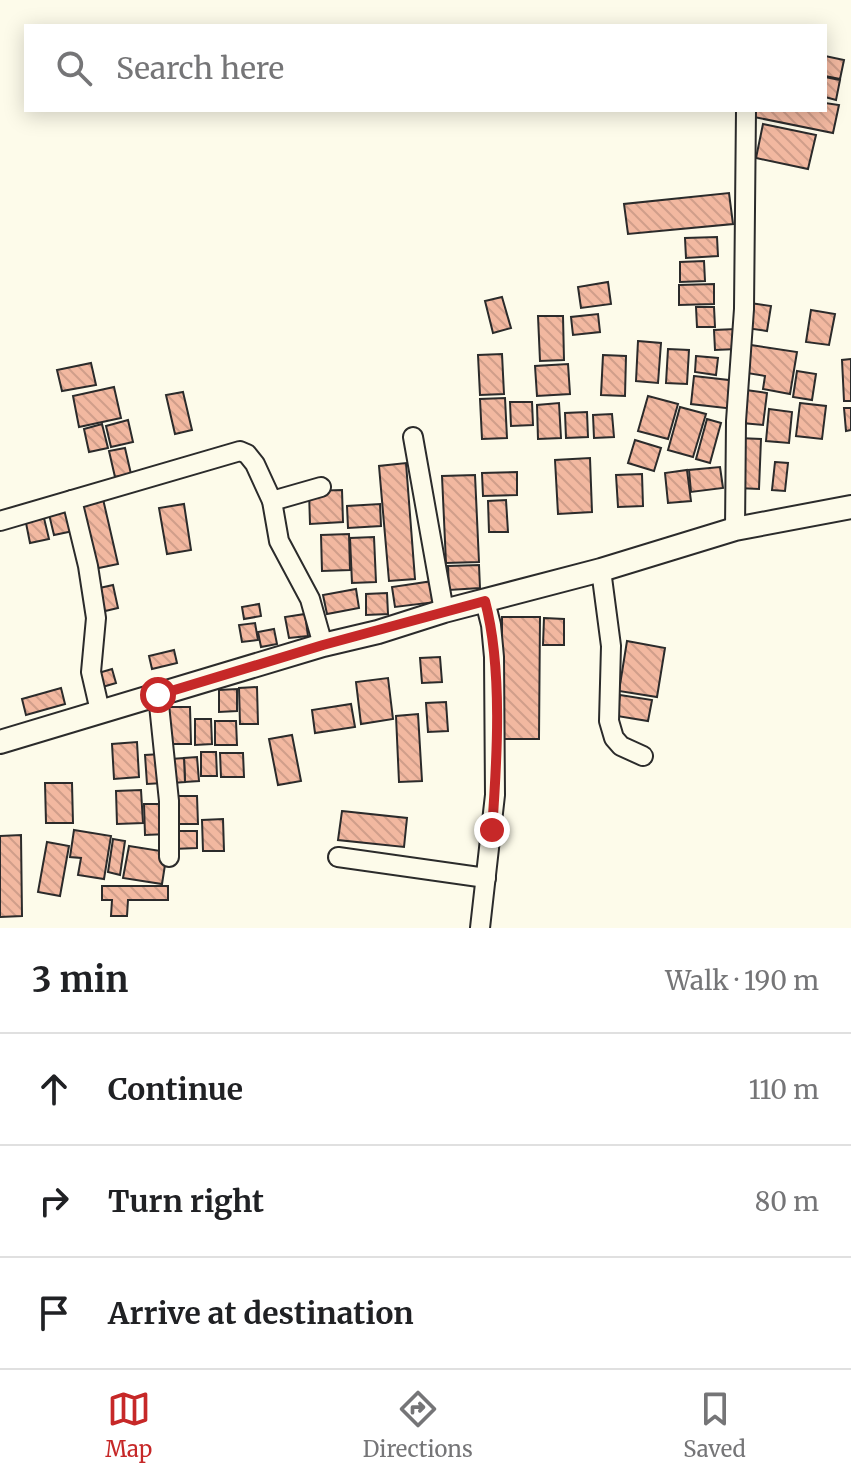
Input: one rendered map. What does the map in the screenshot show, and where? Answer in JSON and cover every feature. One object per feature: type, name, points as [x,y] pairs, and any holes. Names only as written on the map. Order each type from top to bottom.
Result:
[{"type":"street","points":[[735,529],[736,421],[744,309],[746,112]]},
{"type":"street","points":[[413,437],[444,611]]},
{"type":"street","points":[[0,521],[240,451],[255,464],[272,501],[279,541],[310,599],[323,645]]},
{"type":"street","points":[[272,501],[321,487]]},
{"type":"street","points":[[72,500],[88,566],[96,618],[91,672],[100,711]]},
{"type":"street","points":[[0,742],[323,645],[601,570],[735,529],[851,507]]},
{"type":"street","points":[[601,570],[611,646],[609,721],[614,738],[621,746],[643,756]]},
{"type":"street","points":[[480,928],[495,795],[491,625],[485,601]]},
{"type":"street","points":[[158,695],[169,801],[169,857]]},
{"type":"street","points":[[338,857],[486,878]]},
{"type":"building","points":[[827,56],[844,60],[840,79],[827,76]]},
{"type":"building","points":[[827,77],[840,80],[836,100],[827,98]]},
{"type":"building","points":[[827,103],[839,105],[833,133],[754,117],[755,112],[827,112]]},
{"type":"building","points":[[763,124],[816,135],[808,169],[756,158]]},
{"type":"building","points":[[729,193],[733,224],[628,234],[624,204]]},
{"type":"building","points":[[717,237],[718,256],[686,258],[685,238]]},
{"type":"building","points":[[704,261],[705,281],[680,282],[680,262]]},
{"type":"building","points":[[608,282],[611,304],[581,308],[578,287]]},
{"type":"building","points":[[714,284],[714,304],[679,305],[679,285]]},
{"type":"building","points":[[502,297],[511,328],[493,333],[485,301]]},
{"type":"building","points":[[750,303],[771,306],[767,331],[746,328]]},
{"type":"building","points":[[696,307],[714,307],[715,327],[697,327]]},
{"type":"building","points":[[811,310],[835,314],[829,345],[806,342]]},
{"type":"building","points":[[598,314],[600,332],[573,335],[571,317]]},
{"type":"building","points":[[538,316],[563,316],[564,360],[540,361]]},
{"type":"building","points":[[736,329],[737,349],[715,350],[714,330]]},
{"type":"building","points":[[638,341],[661,343],[658,383],[636,381]]},
{"type":"building","points":[[751,345],[797,352],[790,394],[763,389],[765,376],[747,373]]},
{"type":"building","points":[[668,349],[689,350],[687,384],[666,383]]},
{"type":"building","points":[[502,354],[504,394],[480,395],[478,355]]},
{"type":"building","points":[[603,355],[626,356],[625,396],[601,395]]},
{"type":"building","points":[[696,356],[718,358],[716,375],[695,372]]},
{"type":"building","points":[[851,359],[851,401],[844,401],[842,360]]},
{"type":"building","points":[[91,363],[96,385],[62,391],[57,370]]},
{"type":"building","points":[[568,364],[570,394],[537,396],[535,366]]},
{"type":"building","points":[[797,371],[816,374],[812,400],[793,397]]},
{"type":"building","points":[[694,376],[737,381],[734,409],[691,404]]},
{"type":"building","points":[[114,387],[121,418],[79,427],[73,396]]},
{"type":"building","points":[[746,390],[767,393],[763,425],[742,423]]},
{"type":"building","points":[[183,392],[192,430],[175,434],[166,395]]},
{"type":"building","points":[[648,396],[678,404],[668,439],[638,431]]},
{"type":"building","points":[[505,398],[507,438],[482,439],[480,399]]},
{"type":"building","points":[[510,402],[532,402],[533,425],[511,426]]},
{"type":"building","points":[[559,403],[561,438],[538,439],[537,405]]},
{"type":"building","points":[[800,403],[826,406],[822,439],[796,436]]},
{"type":"building","points":[[680,407],[706,414],[693,457],[668,450]]},
{"type":"building","points":[[844,408],[851,408],[851,430],[846,431]]},
{"type":"building","points":[[769,409],[792,412],[789,443],[766,441]]},
{"type":"building","points":[[587,412],[588,437],[566,438],[565,413]]},
{"type":"building","points":[[612,414],[614,437],[594,438],[593,415]]},
{"type":"building","points":[[707,419],[721,423],[710,463],[696,459]]},
{"type":"building","points":[[128,420],[133,442],[111,447],[106,426]]},
{"type":"building","points":[[102,424],[108,448],[89,452],[84,429]]},
{"type":"building","points":[[738,438],[761,439],[759,489],[737,488]]},
{"type":"building","points":[[635,440],[661,448],[654,471],[628,463]]},
{"type":"building","points":[[125,448],[131,474],[115,477],[109,451]]},
{"type":"building","points":[[590,458],[592,512],[558,514],[555,460]]},
{"type":"building","points":[[775,462],[788,463],[785,491],[772,490]]},
{"type":"building","points":[[406,463],[415,579],[389,581],[379,466]]},
{"type":"building","points":[[720,467],[723,488],[691,492],[689,470]]},
{"type":"building","points":[[687,470],[691,501],[668,503],[665,473]]},
{"type":"building","points":[[517,472],[517,495],[483,496],[482,473]]},
{"type":"building","points":[[642,474],[643,506],[618,507],[616,475]]},
{"type":"building","points":[[475,475],[479,562],[446,563],[442,476]]},
{"type":"building","points":[[342,490],[343,522],[310,524],[309,491]]},
{"type":"building","points":[[103,499],[118,564],[94,569],[79,504]]},
{"type":"building","points":[[506,500],[508,532],[489,532],[488,501]]},
{"type":"building","points":[[72,504],[78,530],[54,535],[48,510]]},
{"type":"building","points":[[184,504],[191,550],[167,554],[159,508]]},
{"type":"building","points":[[380,504],[381,526],[348,528],[347,506]]},
{"type":"building","points":[[43,514],[49,539],[30,543],[25,518]]},
{"type":"building","points":[[349,534],[350,570],[322,571],[321,535]]},
{"type":"building","points":[[374,537],[376,582],[352,583],[350,538]]},
{"type":"building","points":[[479,565],[480,588],[449,590],[448,566]]},
{"type":"building","points":[[433,581],[436,602],[395,607],[392,587]]},
{"type":"building","points":[[113,585],[118,608],[101,612],[95,589]]},
{"type":"building","points":[[356,589],[359,608],[327,614],[323,595]]},
{"type":"building","points":[[387,593],[388,614],[366,615],[366,594]]},
{"type":"building","points":[[259,604],[261,616],[244,619],[242,607]]},
{"type":"building","points":[[305,614],[308,636],[289,638],[285,617]]},
{"type":"building","points":[[502,617],[540,617],[539,739],[502,739]]},
{"type":"building","points":[[544,618],[564,619],[564,645],[543,645]]},
{"type":"building","points":[[255,623],[258,640],[242,642],[239,625]]},
{"type":"building","points":[[274,629],[277,644],[261,647],[258,632]]},
{"type":"building","points":[[627,641],[665,648],[657,697],[619,691]]},
{"type":"building","points":[[174,650],[177,663],[152,669],[149,656]]},
{"type":"building","points":[[440,657],[442,682],[422,683],[420,658]]},
{"type":"building","points":[[112,669],[116,683],[99,688],[95,674]]},
{"type":"building","points":[[388,678],[393,719],[361,724],[356,682]]},
{"type":"building","points":[[257,687],[258,724],[240,724],[239,688]]},
{"type":"building","points":[[61,688],[65,704],[26,715],[22,699]]},
{"type":"building","points":[[237,689],[237,711],[219,712],[219,690]]},
{"type":"building","points":[[620,695],[652,700],[648,721],[617,716]]},
{"type":"building","points":[[446,702],[448,731],[428,732],[426,703]]},
{"type":"building","points":[[351,704],[355,727],[315,733],[312,710]]},
{"type":"building","points":[[169,707],[190,707],[191,744],[169,744]]},
{"type":"building","points":[[418,714],[422,781],[399,782],[396,716]]},
{"type":"building","points":[[195,719],[211,719],[212,744],[195,745]]},
{"type":"building","points":[[215,721],[236,721],[237,745],[215,745]]},
{"type":"building","points":[[292,735],[301,781],[278,785],[269,739]]},
{"type":"building","points":[[137,742],[139,777],[114,779],[112,744]]},
{"type":"building","points":[[201,752],[216,752],[217,776],[201,776]]},
{"type":"building","points":[[220,753],[243,753],[244,777],[221,777]]},
{"type":"building","points":[[161,754],[163,783],[147,784],[145,755]]},
{"type":"building","points":[[197,757],[199,781],[185,782],[184,758]]},
{"type":"building","points":[[184,758],[185,782],[172,783],[171,759]]},
{"type":"building","points":[[45,783],[72,783],[73,823],[46,823]]},
{"type":"building","points":[[141,790],[143,823],[117,824],[116,791]]},
{"type":"building","points":[[177,796],[197,796],[198,824],[178,824]]},
{"type":"building","points":[[144,804],[167,804],[168,834],[145,835]]},
{"type":"building","points":[[342,811],[407,818],[404,847],[338,840]]},
{"type":"building","points":[[223,819],[224,851],[203,851],[202,820]]},
{"type":"building","points":[[74,830],[111,836],[104,879],[78,875],[81,858],[70,857]]},
{"type":"building","points":[[173,831],[197,831],[197,848],[173,849]]},
{"type":"building","points":[[21,835],[22,916],[0,917],[0,836]]},
{"type":"building","points":[[113,839],[125,841],[120,875],[108,872]]},
{"type":"building","points":[[47,842],[69,846],[60,896],[38,892]]},
{"type":"building","points":[[129,846],[167,852],[162,884],[123,878]]},
{"type":"building","points":[[102,886],[168,886],[168,900],[128,900],[127,916],[111,916],[112,900],[102,900]]},
{"type":"route","points":[[158,695],[323,645],[485,601],[494,657],[495,795],[492,830]]}]
